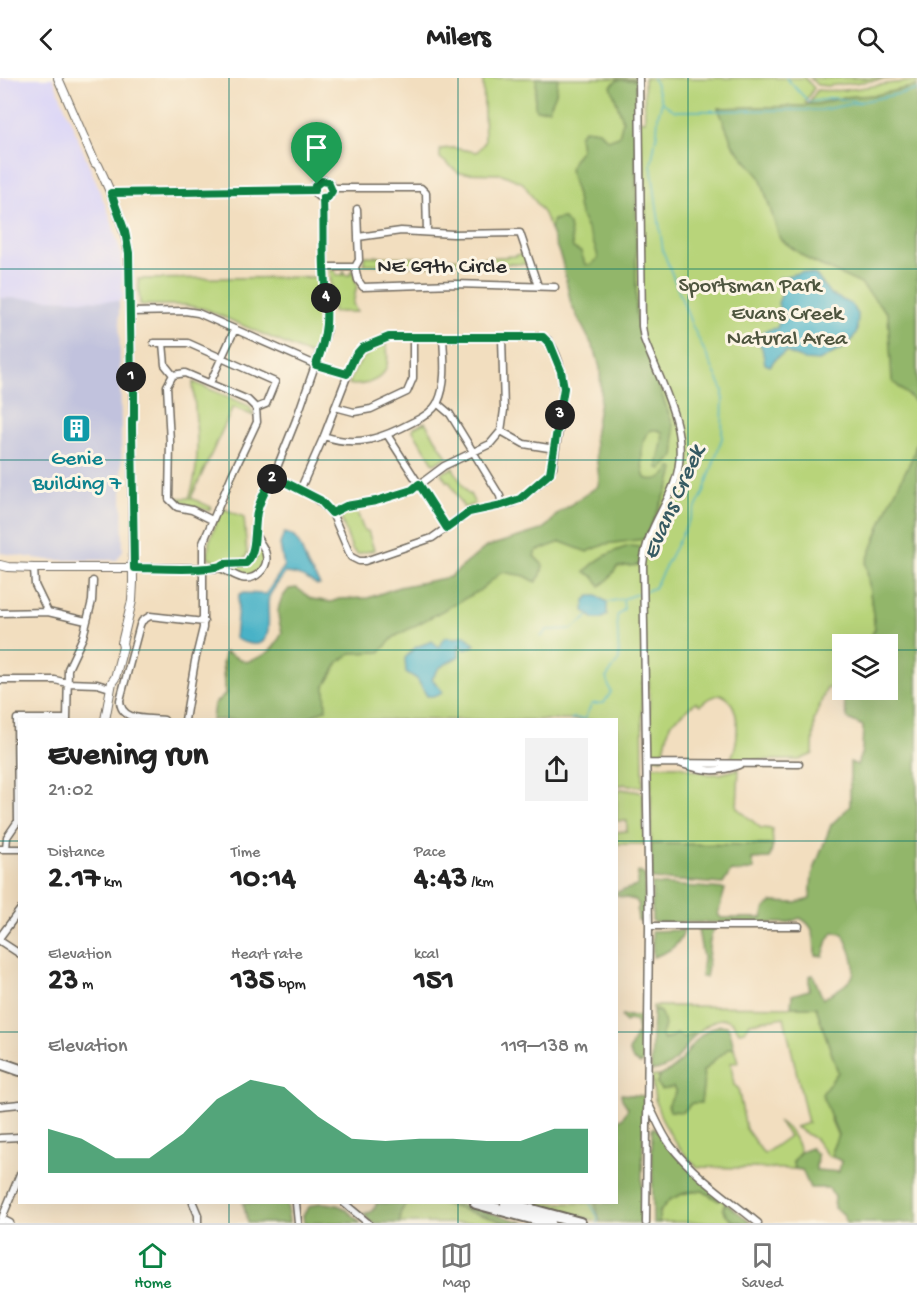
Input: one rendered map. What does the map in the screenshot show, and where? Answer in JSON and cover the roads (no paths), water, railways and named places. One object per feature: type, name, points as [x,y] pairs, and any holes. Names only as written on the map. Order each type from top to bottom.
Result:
[{"type":"main road","points":[[0,1063],[18,1069]]},
{"type":"main road","points":[[0,1071],[18,1076]]},
{"type":"main road","points":[[480,1204],[550,1223]]},
{"type":"main road","points":[[510,1204],[580,1223]]},
{"type":"street","points":[[58,78],[95,163],[111,193],[125,232],[129,253],[131,388],[134,389],[134,418],[132,420],[134,568],[132,601],[123,647],[111,685],[105,718]]},
{"type":"street","points":[[64,78],[98,159],[98,165]]},
{"type":"street","points":[[639,78],[642,326],[644,339],[677,421],[679,454],[674,484],[648,539],[645,551],[649,926],[646,1223]]},
{"type":"street","points":[[321,181],[328,182],[332,188],[330,195],[323,198],[317,196],[315,186],[321,181]]},
{"type":"street","points":[[332,188],[421,188],[426,193],[427,232]]},
{"type":"street","points":[[111,193],[315,190]]},
{"type":"street","points":[[220,568],[224,564],[246,563],[252,555],[260,504],[323,346],[327,327],[323,198]]},
{"type":"street","name":"NE 69th Circle","points":[[357,209],[359,260],[355,267],[363,287],[455,284],[555,287]]},
{"type":"street","name":"NE 69th Circle","points":[[358,237],[401,231],[453,234],[520,233],[538,286]]},
{"type":"street","points":[[324,267],[355,267]]},
{"type":"street","points":[[130,312],[192,312],[235,328],[316,365],[347,374]]},
{"type":"street","points":[[210,383],[235,328]]},
{"type":"street","points":[[273,476],[300,490],[320,500],[332,513],[348,554],[354,559],[365,561],[432,538],[469,512],[520,499],[547,477],[552,467],[564,388],[561,371],[548,340],[539,337],[389,337],[362,348],[355,356],[347,374],[324,436],[300,490]]},
{"type":"street","points":[[324,436],[355,441],[388,436],[426,415],[437,403],[443,383],[443,337]]},
{"type":"street","points":[[332,513],[346,506],[376,501],[412,490],[444,466],[490,444],[501,431],[504,410],[502,337]]},
{"type":"street","points":[[335,407],[354,412],[371,409],[402,395],[411,386],[413,378],[413,338]]},
{"type":"street","points":[[154,343],[188,343],[275,382],[266,404],[256,408]]},
{"type":"street","points":[[163,343],[165,365],[173,375]]},
{"type":"street","points":[[185,718],[204,622],[203,543],[257,422],[256,408],[248,400],[184,373],[173,375],[166,386],[170,442],[169,499],[177,507],[192,510],[212,520]]},
{"type":"street","points":[[437,403],[450,414],[500,496],[502,505]]},
{"type":"street","points":[[501,431],[524,444],[555,449]]},
{"type":"street","points":[[388,436],[447,528]]},
{"type":"street","points":[[0,565],[34,568],[220,568],[244,578],[254,577],[261,572],[267,562],[266,554],[254,533]]},
{"type":"street","points":[[34,568],[35,585],[48,612]]},
{"type":"street","points":[[67,718],[68,669],[83,637],[92,601],[93,581]]},
{"type":"street","points":[[0,613],[48,612],[86,621]]},
{"type":"street","points":[[142,718],[131,717],[123,712],[120,700],[140,625],[146,618],[155,616],[204,622]]},
{"type":"street","points":[[0,680],[55,680],[67,683],[111,685]]},
{"type":"street","points":[[18,719],[18,770]]},
{"type":"street","points":[[647,763],[799,764]]},
{"type":"street","points":[[3,849],[7,837],[18,823]]},
{"type":"street","points":[[0,937],[18,913]]},
{"type":"street","points":[[649,926],[799,926]]},
{"type":"street","points":[[0,941],[18,953]]},
{"type":"street","points":[[648,1102],[662,1132],[680,1155],[708,1182],[758,1223]]},
{"type":"street","points":[[0,1106],[18,1104]]},
{"type":"street","points":[[0,1138],[18,1137]]},
{"type":"street","points":[[10,1223],[1,1221],[18,1179]]},
{"type":"street","points":[[193,1204],[198,1215],[198,1223]]},
{"type":"street","points":[[296,1204],[298,1223]]},
{"type":"street","points":[[345,1204],[368,1223]]},
{"type":"water","points":[[802,272],[816,275],[830,294],[851,304],[858,314],[857,331],[849,345],[819,361],[805,360],[786,352],[776,358],[770,366],[765,364],[762,348],[756,338],[764,331],[777,328],[781,317],[786,315],[780,310],[778,303],[782,294],[779,278]]},
{"type":"water","points":[[284,533],[290,534],[298,541],[309,568],[320,585],[298,575],[285,573],[269,597],[265,640],[252,644],[241,641],[235,638],[239,595],[242,593],[266,594],[284,567],[280,544]]},
{"type":"water","points":[[590,596],[597,596],[607,602],[607,615],[601,619],[594,619],[584,611],[585,600]]},
{"type":"water","points":[[465,635],[475,645],[465,650],[459,645],[459,656],[439,668],[432,679],[443,692],[437,696],[427,696],[417,679],[406,672],[405,658],[416,647],[432,641],[439,647],[446,637],[455,638]]},
{"type":"waterway","name":"Evans Creek","points":[[646,591],[654,588],[703,494],[722,438],[723,390],[691,323],[663,251],[651,164],[662,102],[653,78]]},
{"type":"waterway","points":[[786,78],[809,102],[834,98],[861,102]]},
{"type":"waterway","points":[[662,102],[675,111],[822,110],[917,90]]},
{"type":"waterway","name":"Evans Creek","points":[[585,718],[592,704],[604,703],[611,692],[606,678],[619,660],[617,616],[624,609],[623,599],[642,592]]},
{"type":"waterway","points":[[607,602],[623,599]]},
{"type":"waterway","points":[[541,637],[547,630],[572,629],[589,616]]},
{"type":"waterway","name":"Evans Creek","points":[[591,1204],[598,1217],[597,1223]]},
{"type":"place","name":"Genie Building 7","points":[[77,428]]},
{"type":"park label","name":"Sportsman Park","points":[[750,287]]},
{"type":"park label","name":"Evans Creek Natural Area","points":[[787,328]]}]
